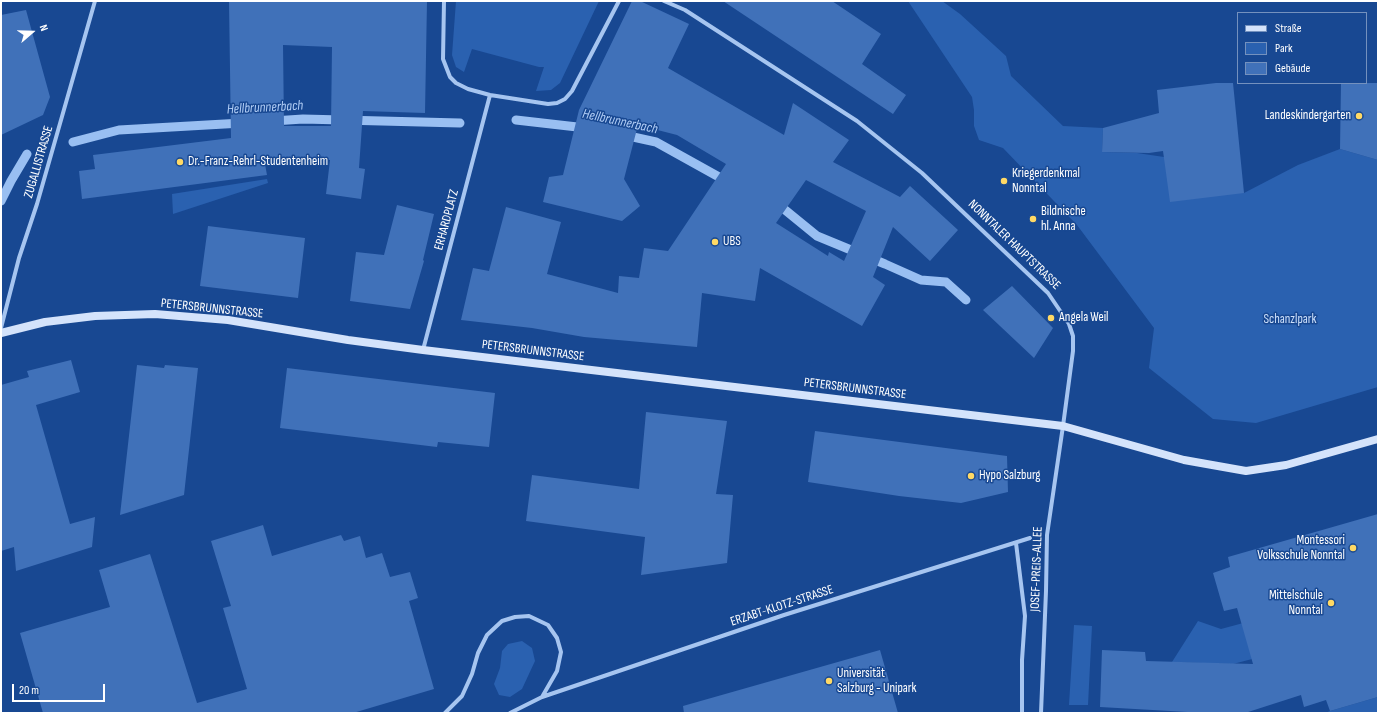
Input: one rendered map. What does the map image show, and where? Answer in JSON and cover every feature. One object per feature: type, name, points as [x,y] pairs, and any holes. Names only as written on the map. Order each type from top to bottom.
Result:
[{"type":"main road","name":"PETERSBRUNNSTRASSE","points":[[1,333],[45,322],[95,316],[155,314],[228,320],[348,340],[423,350],[1063,426]]},
{"type":"main road","points":[[1063,426],[1184,460],[1246,471],[1286,465],[1378,439]]},
{"type":"street","name":"ZUGALLISTRASSE","points":[[1,328],[19,258],[37,204],[95,1]]},
{"type":"street","points":[[444,1],[443,59],[450,77],[456,83],[468,89],[490,95],[548,104],[557,103],[565,99],[572,91],[619,1]]},
{"type":"street","name":"NONNTALER HAUPTSTRASSE","points":[[664,1],[685,10],[857,121],[922,173],[1048,293],[1069,324],[1073,336],[1073,351],[1063,426]]},
{"type":"street","name":"ERHARDPLATZ","points":[[423,350],[490,95]]},
{"type":"street","name":"JOSEF-PREIS-ALLEE","points":[[1041,713],[1047,535],[1063,426]]},
{"type":"street","name":"ERZABT-KLOTZ-STRASSE","points":[[510,713],[542,698],[784,615],[1030,538]]},
{"type":"street","name":"JOSEF-PREIS-ALLEE","points":[[1016,543],[1025,616],[1022,660],[1022,713]]},
{"type":"street","points":[[445,713],[462,696],[472,674],[478,653],[487,635],[502,622],[515,617],[529,616],[548,626],[557,638],[561,652],[557,671],[542,698]]},
{"type":"green space","points":[[456,1],[599,1],[560,83],[551,90],[536,91],[544,67],[539,67],[472,49],[464,72],[456,67],[452,55]]},
{"type":"green space","name":"Schanzlpark","points":[[908,1],[942,1],[960,14],[1006,56],[1011,76],[1063,126],[1103,128],[1102,152],[1137,153],[1164,157],[1244,193],[1298,165],[1340,149],[1378,160],[1378,387],[1256,423],[1213,419],[1149,368],[1154,328],[1077,225],[1003,148],[979,140],[974,126],[972,97]]},
{"type":"green space","points":[[267,179],[268,183],[173,214],[172,194]]},
{"type":"green space","points":[[1198,621],[1221,629],[1247,622],[1252,659],[1233,664],[1172,662]]},
{"type":"green space","points":[[1074,625],[1092,626],[1088,705],[1069,705]]},
{"type":"green space","points":[[522,641],[532,648],[535,661],[522,689],[510,697],[499,695],[494,684],[500,668],[502,651],[508,644]]},
{"type":"green space","points":[[1378,697],[1378,713],[1325,713],[1330,711]]},
{"type":"building","points":[[229,1],[427,1],[425,113],[363,111],[359,168],[365,169],[361,199],[326,194],[330,160],[265,164],[267,175],[82,199],[79,171],[95,169],[93,155],[231,138]],"holes":[[[283,45],[332,47],[331,126],[284,126]]]},
{"type":"building","points":[[632,1],[640,1],[689,24],[668,68],[784,135],[793,103],[849,140],[833,162],[900,197],[910,186],[958,230],[930,261],[893,227],[873,277],[885,285],[862,326],[760,268],[755,301],[702,293],[697,347],[584,337],[532,328],[461,320],[473,268],[489,271],[506,207],[561,222],[547,274],[618,293],[619,276],[639,278],[644,248],[668,251],[726,164],[677,135],[638,125],[624,179],[640,206],[622,221],[543,202],[549,177],[563,175],[579,110]],"holes":[[[806,180],[866,211],[844,261],[829,252],[828,256],[776,223]]]},
{"type":"building","points":[[723,1],[832,1],[881,34],[862,64],[906,95],[893,114]]},
{"type":"building","points":[[26,10],[50,97],[43,115],[1,135],[1,15]]},
{"type":"building","points":[[1216,83],[1233,83],[1244,193],[1170,202],[1163,151],[1149,153],[1102,152],[1103,128],[1159,113],[1157,90]]},
{"type":"building","name":"Landeskindergarten","points":[[1378,83],[1378,160],[1340,149],[1341,84]]},
{"type":"building","points":[[397,205],[434,214],[424,261],[410,309],[350,301],[356,252],[384,255]]},
{"type":"building","points":[[208,226],[305,238],[298,298],[200,286]]},
{"type":"building","points":[[1012,286],[1053,328],[1034,358],[983,310]]},
{"type":"building","points":[[71,360],[80,392],[36,405],[70,524],[95,517],[92,547],[16,571],[14,547],[1,551],[1,385],[29,377],[27,371]]},
{"type":"building","points":[[137,365],[164,368],[165,365],[198,368],[184,495],[120,515]]},
{"type":"building","points":[[287,368],[495,393],[489,447],[438,442],[437,447],[280,428]]},
{"type":"building","points":[[646,412],[727,421],[716,494],[733,495],[727,563],[641,575],[645,537],[526,521],[532,475],[639,489]]},
{"type":"building","points":[[815,431],[1007,456],[1008,492],[961,503],[899,496],[808,482]]},
{"type":"building","points":[[1378,514],[1378,697],[1330,711],[1326,700],[1304,707],[1301,695],[1245,713],[1205,713],[1100,707],[1102,650],[1145,652],[1146,661],[1253,664],[1237,608],[1224,611],[1213,573],[1230,567],[1228,557]]},
{"type":"building","points":[[263,525],[272,556],[341,535],[344,541],[360,536],[366,558],[382,553],[390,577],[410,572],[418,598],[409,601],[434,689],[353,713],[43,713],[20,633],[110,607],[99,570],[150,554],[197,703],[247,689],[223,608],[231,606],[211,541]]},
{"type":"building","name":"Universität Salzburg - Unipark","points":[[880,650],[898,713],[684,713],[683,706]]},
{"type":"waterway","name":"Hellbrunnerbach","points":[[273,121],[303,119],[460,123]]},
{"type":"waterway","name":"Hellbrunnerbach","points":[[516,120],[586,128]]},
{"type":"waterway","name":"Hellbrunnerbach","points":[[73,142],[119,130],[242,123]]},
{"type":"waterway","name":"Hellbrunnerbach","points":[[624,135],[656,142],[728,182]]},
{"type":"waterway","name":"Hellbrunnerbach","points":[[1,201],[27,154]]},
{"type":"waterway","name":"Hellbrunnerbach","points":[[779,205],[817,236],[921,280],[946,282],[966,300]]},
{"type":"place","name":"Landeskindergarten","points":[[1359,116]]},
{"type":"place","name":"Dr.-Franz-Rehrl-Studentenheim","points":[[180,162]]},
{"type":"place","name":"Kriegerdenkmal Nonntal","points":[[1004,181]]},
{"type":"place","name":"Bildnische hl. Anna","points":[[1033,219]]},
{"type":"place","name":"UBS","points":[[715,242]]},
{"type":"place","name":"Angela Weil","points":[[1051,318]]},
{"type":"place","name":"Hypo Salzburg","points":[[971,476]]},
{"type":"place","name":"Montessori Volksschule Nonntal","points":[[1353,548]]},
{"type":"place","name":"Mittelschule Nonntal","points":[[1331,603]]},
{"type":"place","name":"Universität Salzburg - Unipark","points":[[829,681]]}]
